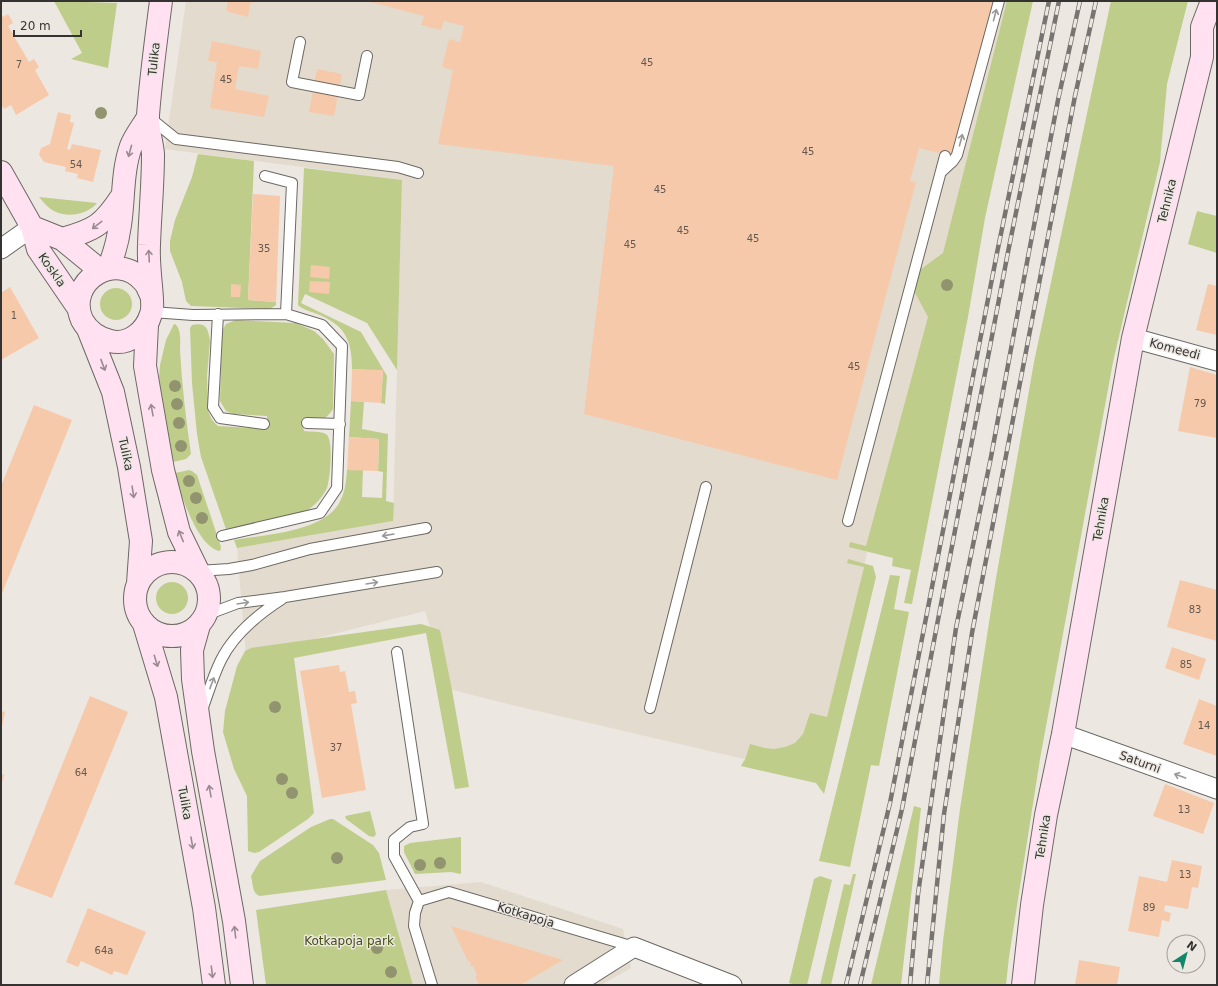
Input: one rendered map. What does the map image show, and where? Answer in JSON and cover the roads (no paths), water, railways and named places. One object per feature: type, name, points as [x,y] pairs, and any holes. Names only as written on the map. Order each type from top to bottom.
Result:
[{"type":"street","name":"Tulika","points":[[161,1],[148,117],[153,152],[153,187],[149,246],[150,311],[145,366],[163,470],[179,532],[198,571]]},
{"type":"street","points":[[1205,1],[1210,30]]},
{"type":"street","name":"Tehnika","points":[[1023,985],[1032,905],[1046,815],[1063,734],[1133,338],[1202,57],[1210,30],[1212,1]]},
{"type":"street","name":"Tulika","points":[[105,270],[113,257],[120,225],[122,196],[131,146],[148,117]]},
{"type":"street","name":"Koskla","points":[[1,172],[32,227],[38,249],[79,309]]},
{"type":"street","points":[[62,239],[81,234],[94,228],[110,214],[122,196]]},
{"type":"street","points":[[1,249],[32,227]]},
{"type":"street","name":"Koskla","points":[[32,227],[62,239],[105,270]]},
{"type":"street","points":[[119,268],[133,272],[144,282],[150,311],[138,334],[132,338],[112,342],[99,338],[88,329],[81,318],[79,309],[82,289],[88,281],[105,270],[119,268]]},
{"type":"street","name":"Tulika","points":[[88,329],[113,392],[129,467],[141,541],[138,583]]},
{"type":"street","name":"Komeedi","points":[[1133,338],[1217,361]]},
{"type":"street","points":[[203,620],[189,632],[177,636],[165,636],[153,632],[144,624],[137,613],[135,603],[135,593],[138,583],[144,573],[154,566],[165,562],[177,562],[188,565],[198,571],[205,581],[209,592],[210,604],[192,650],[193,678],[203,751],[233,916],[242,985]]},
{"type":"street","name":"Tulika","points":[[144,624],[166,697],[204,908],[214,985]]},
{"type":"street","name":"Saturni","points":[[1063,734],[1217,789]]},
{"type":"street","points":[[574,985],[634,947]]},
{"type":"street","name":"Kotkapoja","points":[[634,947],[732,985]]},
{"type":"lane","points":[[941,172],[954,161],[957,155],[999,1]]},
{"type":"lane","points":[[300,42],[292,82],[359,95],[367,56]]},
{"type":"lane","points":[[148,117],[176,139],[398,167],[418,174]]},
{"type":"lane","points":[[848,521],[945,156]]},
{"type":"lane","points":[[264,176],[292,183],[286,314]]},
{"type":"lane","points":[[150,311],[193,314],[286,314],[322,325],[342,346],[337,488],[320,513],[222,536]]},
{"type":"lane","points":[[218,314],[213,407],[220,418],[264,424]]},
{"type":"lane","points":[[307,423],[340,424]]},
{"type":"lane","points":[[650,708],[706,487]]},
{"type":"lane","points":[[198,571],[229,569],[252,565],[310,549],[426,528]]},
{"type":"lane","points":[[203,620],[238,603],[285,597],[437,572]]},
{"type":"lane","points":[[199,719],[221,660],[240,632],[262,612],[285,597]]},
{"type":"lane","points":[[397,652],[423,824],[410,828],[394,840],[394,856],[419,901],[415,913],[414,926],[432,985]]},
{"type":"lane","name":"Kotkapoja","points":[[419,901],[450,892],[634,947]]},
{"type":"railway","points":[[846,985],[890,803],[997,253],[1049,1]]},
{"type":"railway","points":[[860,985],[902,809],[1008,252],[1059,1]]},
{"type":"railway","points":[[910,985],[918,894],[956,628],[991,457],[1058,100],[1080,1]]},
{"type":"railway","points":[[927,985],[944,814],[972,633],[1075,96],[1096,1]]},
{"type":"park label","name":"Kotkapoja park","points":[[349,941]]}]
